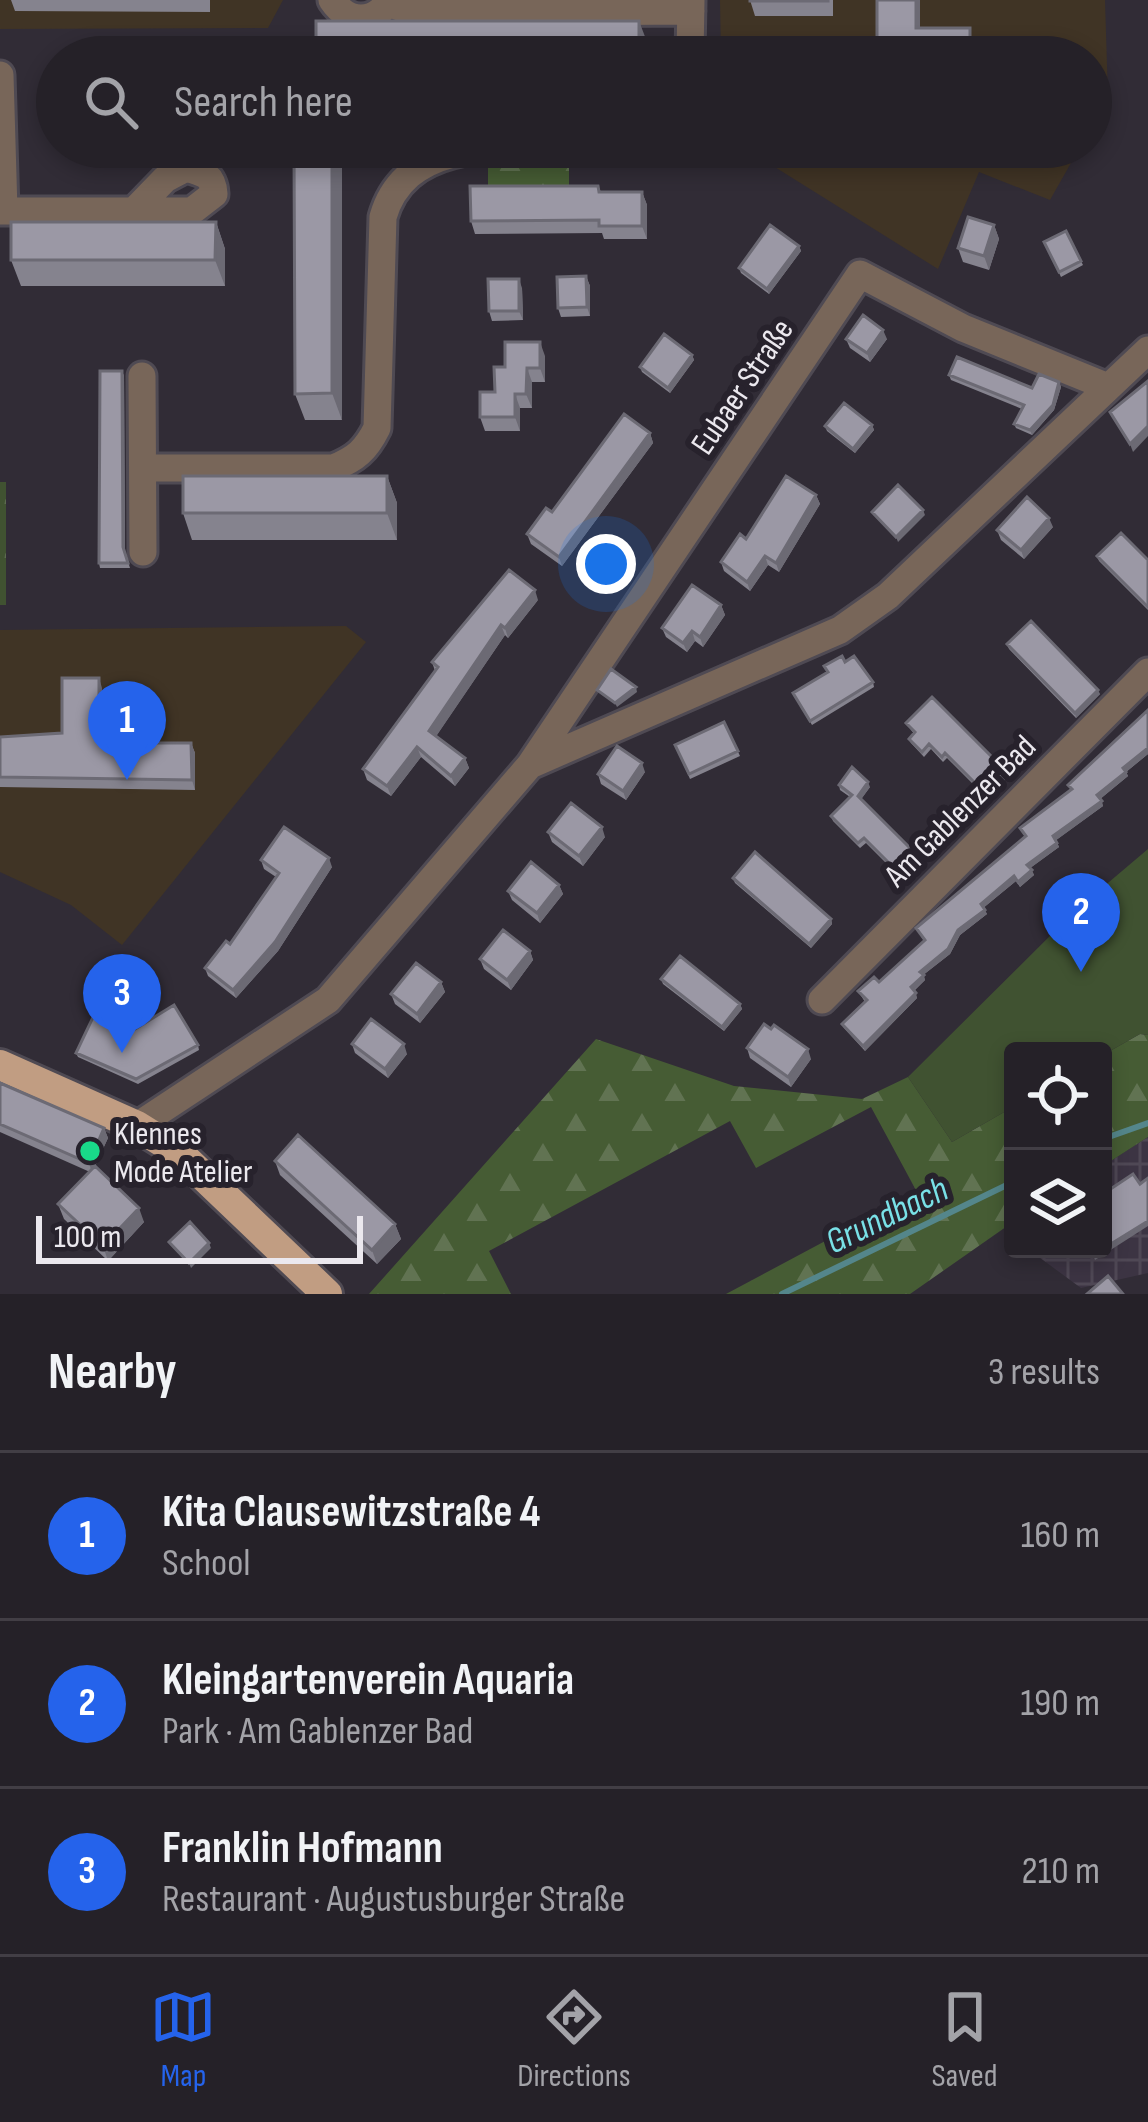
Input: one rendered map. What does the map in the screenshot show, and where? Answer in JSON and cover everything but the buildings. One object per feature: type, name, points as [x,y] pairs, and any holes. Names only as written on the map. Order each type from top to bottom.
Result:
[{"type":"main road","points":[[0,1064],[137,1126],[177,1150],[327,1294]]},
{"type":"street","points":[[332,0],[355,19],[374,16],[389,2],[416,13],[691,5],[690,36]]},
{"type":"street","points":[[0,75],[2,211],[134,211]]},
{"type":"street","points":[[144,468],[333,468],[367,448],[377,428],[382,217],[399,182],[416,168]]},
{"type":"street","name":"Eubaer Straße","points":[[137,1126],[328,1000],[530,765],[860,274],[964,328],[1108,387]]},
{"type":"street","name":"Eubaer Straße","points":[[530,765],[840,631],[888,596],[1148,350]]},
{"type":"street","points":[[142,376],[143,552]]},
{"type":"street","name":"Am Gablenzer Bad","points":[[822,1000],[1148,672]]},
{"type":"shaded area","points":[[0,0],[283,0],[268,28],[0,29]]},
{"type":"shaded area","points":[[720,0],[1105,0],[1106,36],[721,36]]},
{"type":"shaded area","points":[[777,168],[1068,168],[1050,200],[979,172],[938,269]]},
{"type":"shaded area","points":[[346,626],[366,642],[122,945],[71,905],[0,872],[0,630]]},
{"type":"shaded area","points":[[1148,1137],[1148,1273],[1081,1288],[1040,1258],[1112,1258],[1112,1160]]},
{"type":"green space","points":[[488,168],[569,168],[569,191],[488,191]]},
{"type":"green space","points":[[0,482],[6,482],[6,605],[0,605]]},
{"type":"green space","points":[[1148,849],[1148,1035],[1140,1034],[1112,1050],[1112,1042],[1004,1042],[1004,1112],[952,1142],[908,1077],[1076,910]]},
{"type":"green space","points":[[1140,1034],[1148,1035],[1148,1137],[1112,1160],[1112,1150],[1112,1050]]},
{"type":"green space","points":[[596,1039],[734,1086],[862,1099],[908,1077],[952,1142],[1004,1112],[1004,1228],[910,1294],[726,1294],[917,1192],[871,1107],[756,1168],[730,1121],[489,1251],[511,1294],[369,1294]]},
{"type":"waterway","name":"Grundbach","points":[[1112,1136],[1148,1123]]},
{"type":"waterway","name":"Grundbach","points":[[782,1294],[1004,1186]]},
{"type":"place","name":"Kita Clausewitzstraße 4","points":[[127,780]]},
{"type":"place","name":"Kleingartenverein Aquaria","points":[[1081,972]]},
{"type":"place","name":"Franklin Hofmann","points":[[122,1053]]},
{"type":"place","name":"Klennes Mode Atelier","points":[[90,1151]]}]
